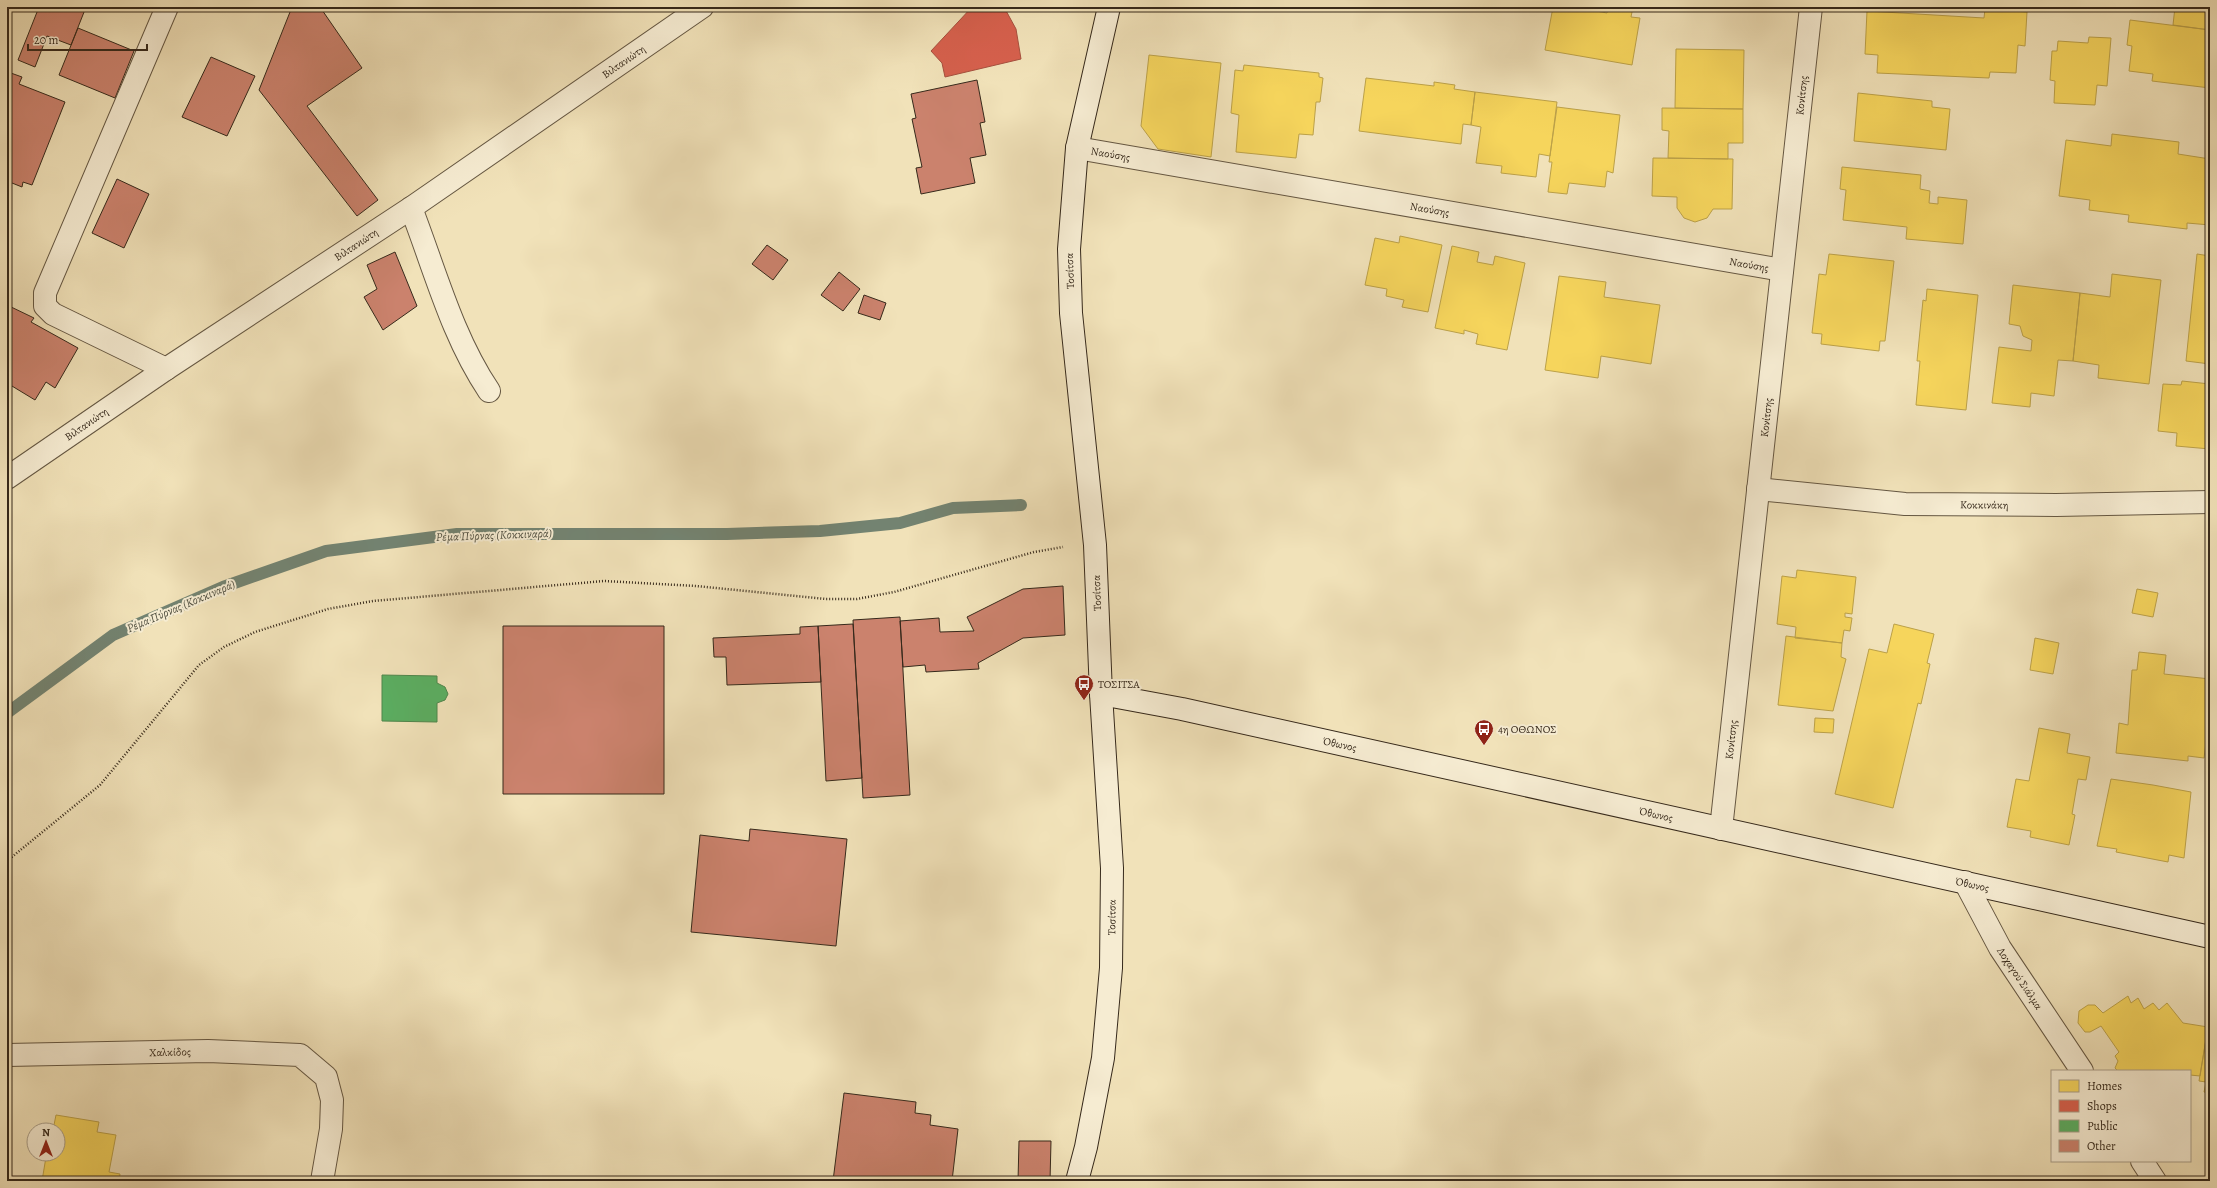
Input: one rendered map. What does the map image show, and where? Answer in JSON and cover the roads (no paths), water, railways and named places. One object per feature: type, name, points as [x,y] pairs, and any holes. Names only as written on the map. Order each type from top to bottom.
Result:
[{"type":"street","points":[[166,368],[53,314],[45,306],[45,293],[167,7]]},
{"type":"street","name":"Βιλτανιώτη","points":[[7,478],[166,368],[411,208],[702,7]]},
{"type":"street","name":"Τοσίτσα","points":[[1077,1181],[1086,1146],[1103,1058],[1111,968],[1112,868],[1101,694],[1095,545],[1071,313],[1069,249],[1077,148],[1109,7]]},
{"type":"street","name":"Κονίτσης","points":[[1721,829],[1811,7]]},
{"type":"street","name":"Ναούσης","points":[[1077,148],[1782,270]]},
{"type":"street","points":[[411,208],[459,338],[473,367],[489,391]]},
{"type":"street","name":"Κοκκινάκη","points":[[1758,488],[1905,504],[2064,505],[2210,502]]},
{"type":"street","name":"Όθωνος","points":[[1101,694],[1182,709],[2210,937]]},
{"type":"street","name":"Λοχαγού Σιάλμα","points":[[1965,882],[2000,948],[2081,1070]]},
{"type":"street","name":"Χαλκίδος","points":[[7,1055],[208,1051],[300,1055],[326,1077],[332,1100],[331,1129],[322,1181]]},
{"type":"street","points":[[2143,1162],[2155,1181]]},
{"type":"waterway","name":"Ρέμα Πύρνας (Κοκκιναρά)","points":[[7,713],[113,635],[223,587],[326,551],[457,534],[727,534],[820,531],[900,523],[953,508],[1021,505]]},
{"type":"place","name":"ΤΟΣΙΤΣΑ","points":[[1084,701]]},
{"type":"place","name":"4η ΟΘΩΝΟΣ","points":[[1484,746]]}]
